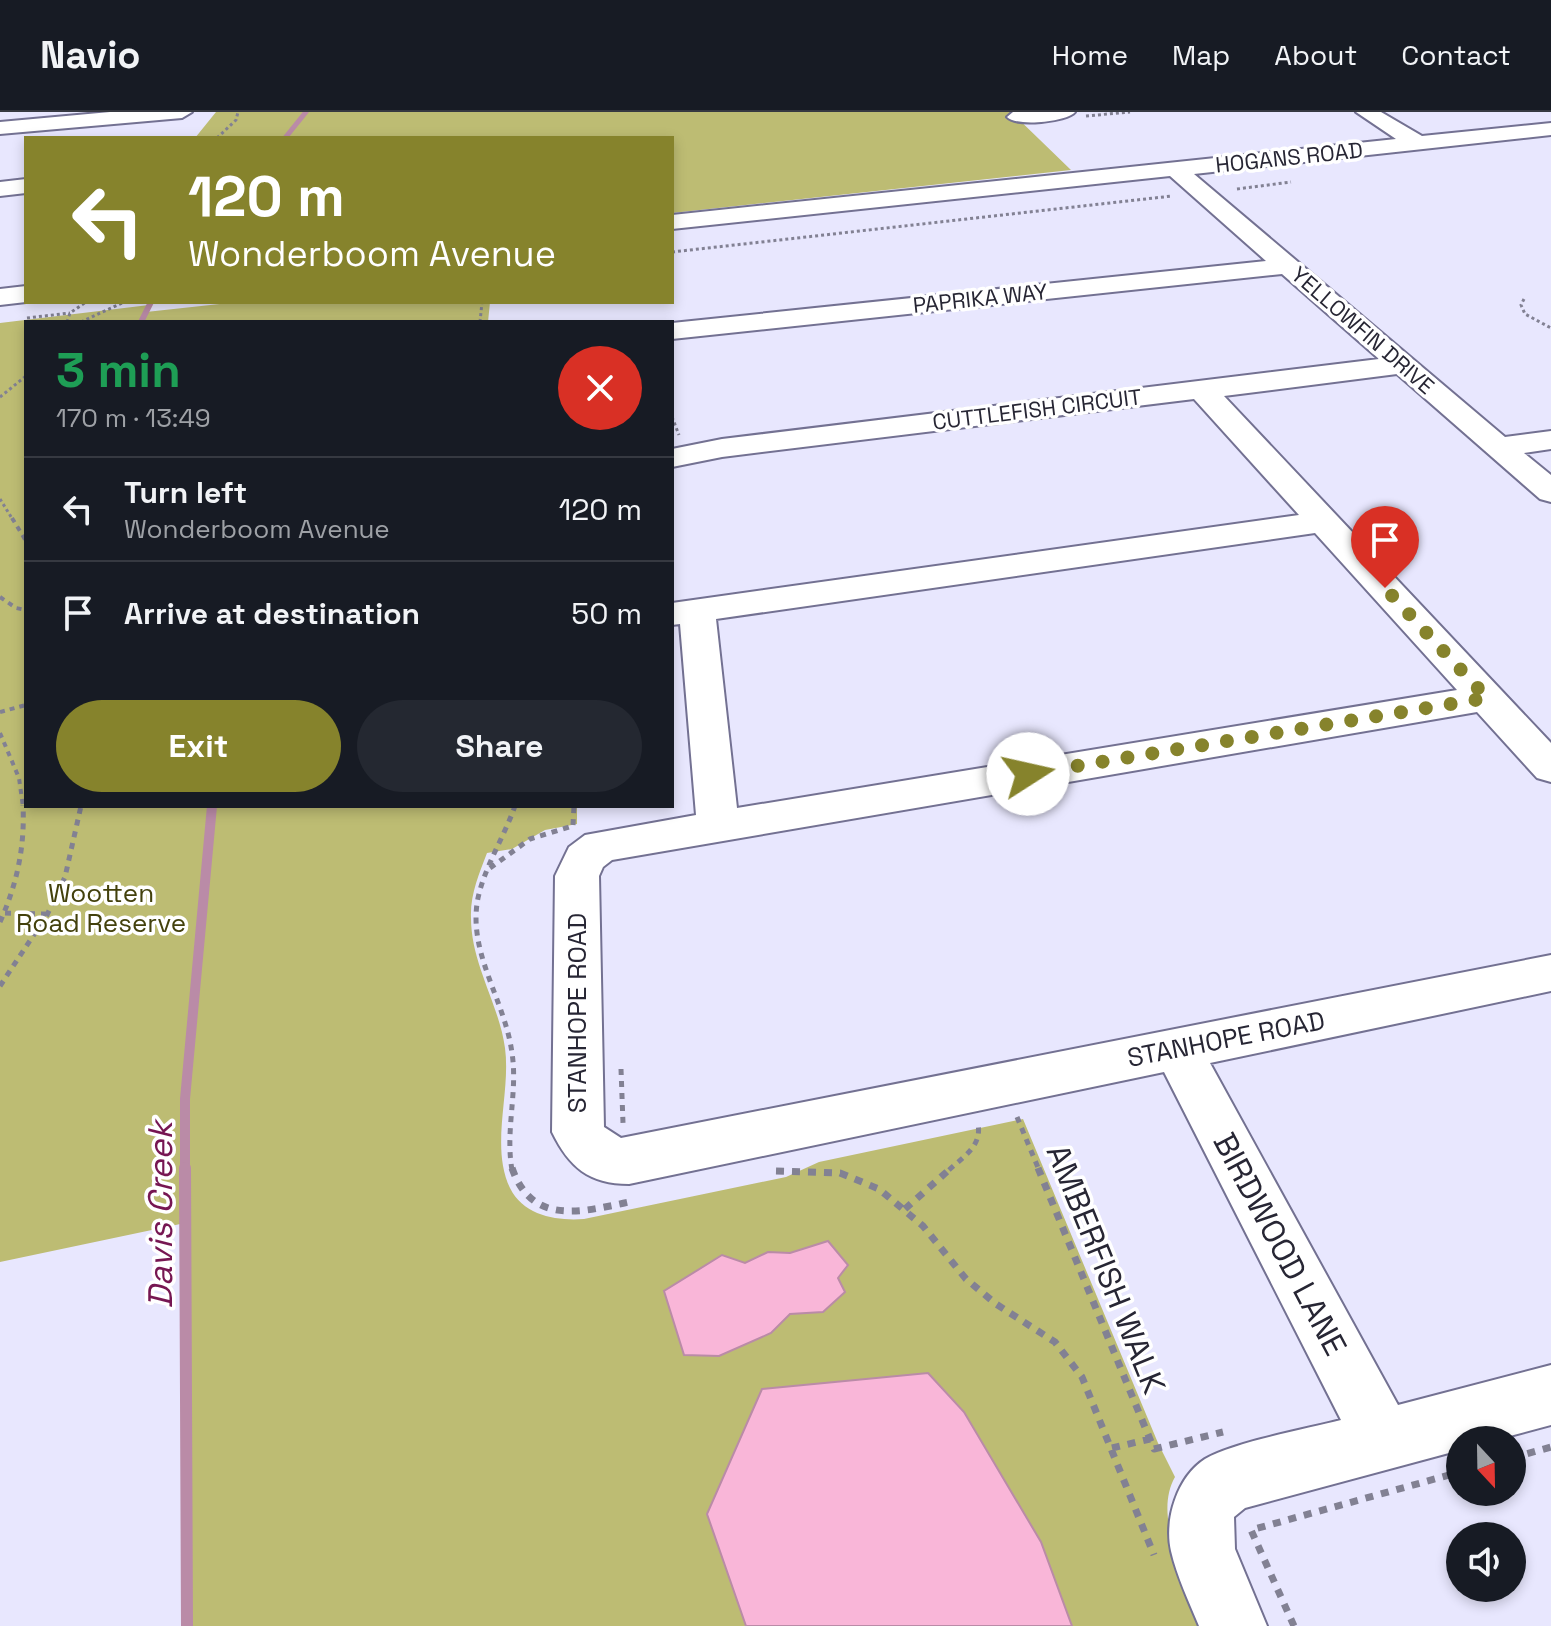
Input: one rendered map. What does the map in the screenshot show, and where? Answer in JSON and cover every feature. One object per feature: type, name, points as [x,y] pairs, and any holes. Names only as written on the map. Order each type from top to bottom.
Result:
[{"type":"street","points":[[1018,117],[1065,112]]},
{"type":"street","points":[[1366,112],[1418,143]]},
{"type":"street","points":[[0,128],[192,121]]},
{"type":"street","name":"HOGANS ROAD","points":[[674,222],[1022,191],[1174,183],[1418,143],[1551,129]]},
{"type":"street","name":"YELLOWFIN DRIVE","points":[[1174,183],[1288,266],[1551,492]]},
{"type":"street","points":[[0,189],[24,186]]},
{"type":"street","points":[[1022,191],[1041,198],[1096,192]]},
{"type":"street","name":"HOGANS ROAD","points":[[674,239],[997,203],[1022,191]]},
{"type":"street","name":"PAPRIKA WAY","points":[[674,331],[1288,266]]},
{"type":"street","points":[[7,308],[24,295]]},
{"type":"street","name":"CUTTLEFISH CIRCUIT","points":[[677,448],[1403,365]]},
{"type":"street","points":[[1201,389],[1551,768]]},
{"type":"street","points":[[1499,447],[1551,440]]},
{"type":"street","points":[[718,826],[684,613],[1324,522]]},
{"type":"street","name":"STANHOPE ROAD","points":[[1487,698],[600,846],[591,851],[578,867],[576,1122],[583,1142],[604,1158],[616,1161],[644,1158],[1551,973]]},
{"type":"street","name":"BIRDWOOD LANE","points":[[1177,1049],[1383,1439]]},
{"type":"street","points":[[1233,1626],[1199,1535],[1205,1502],[1216,1488],[1228,1481],[1551,1395]]},
{"type":"path","points":[[219,136],[236,120],[238,112]]},
{"type":"path","points":[[1230,190],[1291,182]]},
{"type":"path","points":[[674,252],[1174,183]]},
{"type":"path","points":[[1524,299],[1521,305],[1525,314],[1551,328]]},
{"type":"path","points":[[68,320],[70,313],[83,304]]},
{"type":"path","points":[[87,320],[120,304]]},
{"type":"path","points":[[7,308],[70,313]]},
{"type":"path","points":[[0,397],[24,378]]},
{"type":"path","points":[[0,499],[24,538]]},
{"type":"path","points":[[0,597],[24,610]]},
{"type":"path","points":[[0,712],[24,706]]},
{"type":"path","points":[[0,733],[14,756],[24,804]]},
{"type":"path","points":[[0,922],[22,858],[25,808]]},
{"type":"path","points":[[0,986],[47,915],[65,877],[81,808]]},
{"type":"path","points":[[514,808],[487,870],[476,917],[483,951],[510,1037],[514,1078],[509,1146],[512,1174],[526,1196],[548,1209],[587,1210],[636,1200]]},
{"type":"path","points":[[487,870],[530,839],[573,827]]},
{"type":"path","points":[[5,913],[47,915]]},
{"type":"path","points":[[621,1066],[623,1128],[638,1125]]},
{"type":"path","name":"AMBERFISH WALK","points":[[1017,1116],[1150,1439]]},
{"type":"path","points":[[905,1209],[975,1146],[980,1136],[978,1124]]},
{"type":"path","points":[[772,1172],[817,1170],[840,1173],[879,1189],[905,1209],[966,1279],[996,1304],[1055,1342],[1082,1377],[1159,1567]]},
{"type":"path","points":[[1111,1448],[1150,1439],[1154,1449],[1208,1435]]},
{"type":"path","points":[[1526,1454],[1551,1447]]},
{"type":"path","points":[[1294,1626],[1251,1530],[1446,1476]]},
{"type":"green space","points":[[216,112],[1011,112],[1071,170],[674,213],[674,136],[197,136]]},
{"type":"green space","points":[[220,304],[490,304],[488,320],[25,320],[149,305],[146,312]]},
{"type":"green space","name":"Wootten Road Reserve","points":[[24,320],[24,808],[577,808],[577,824],[545,830],[512,849],[487,853],[472,901],[475,952],[505,1048],[502,1155],[504,1172],[516,1197],[532,1211],[542,1215],[584,1219],[786,1177],[819,1162],[1023,1119],[1175,1477],[1167,1512],[1170,1532],[1207,1626],[187,1626],[185,1223],[0,1262],[0,323]]},
{"type":"shaded area","points":[[828,1241],[848,1265],[838,1278],[845,1292],[823,1312],[790,1314],[771,1333],[719,1356],[684,1355],[664,1291],[722,1255],[745,1263],[768,1252],[790,1253]]},
{"type":"shaded area","points":[[928,1373],[964,1412],[1041,1542],[1072,1626],[746,1626],[707,1514],[762,1389]]},
{"type":"waterway","name":"Davis Creek","points":[[287,136],[306,112]]},
{"type":"waterway","name":"Davis Creek","points":[[142,320],[150,304]]},
{"type":"waterway","name":"Davis Creek","points":[[185,1168],[185,1099],[212,808]]},
{"type":"waterway","name":"Davis Creek","points":[[185,1168],[187,1626]]},
{"type":"route","points":[[1028,774],[1487,698],[1385,588]]}]
